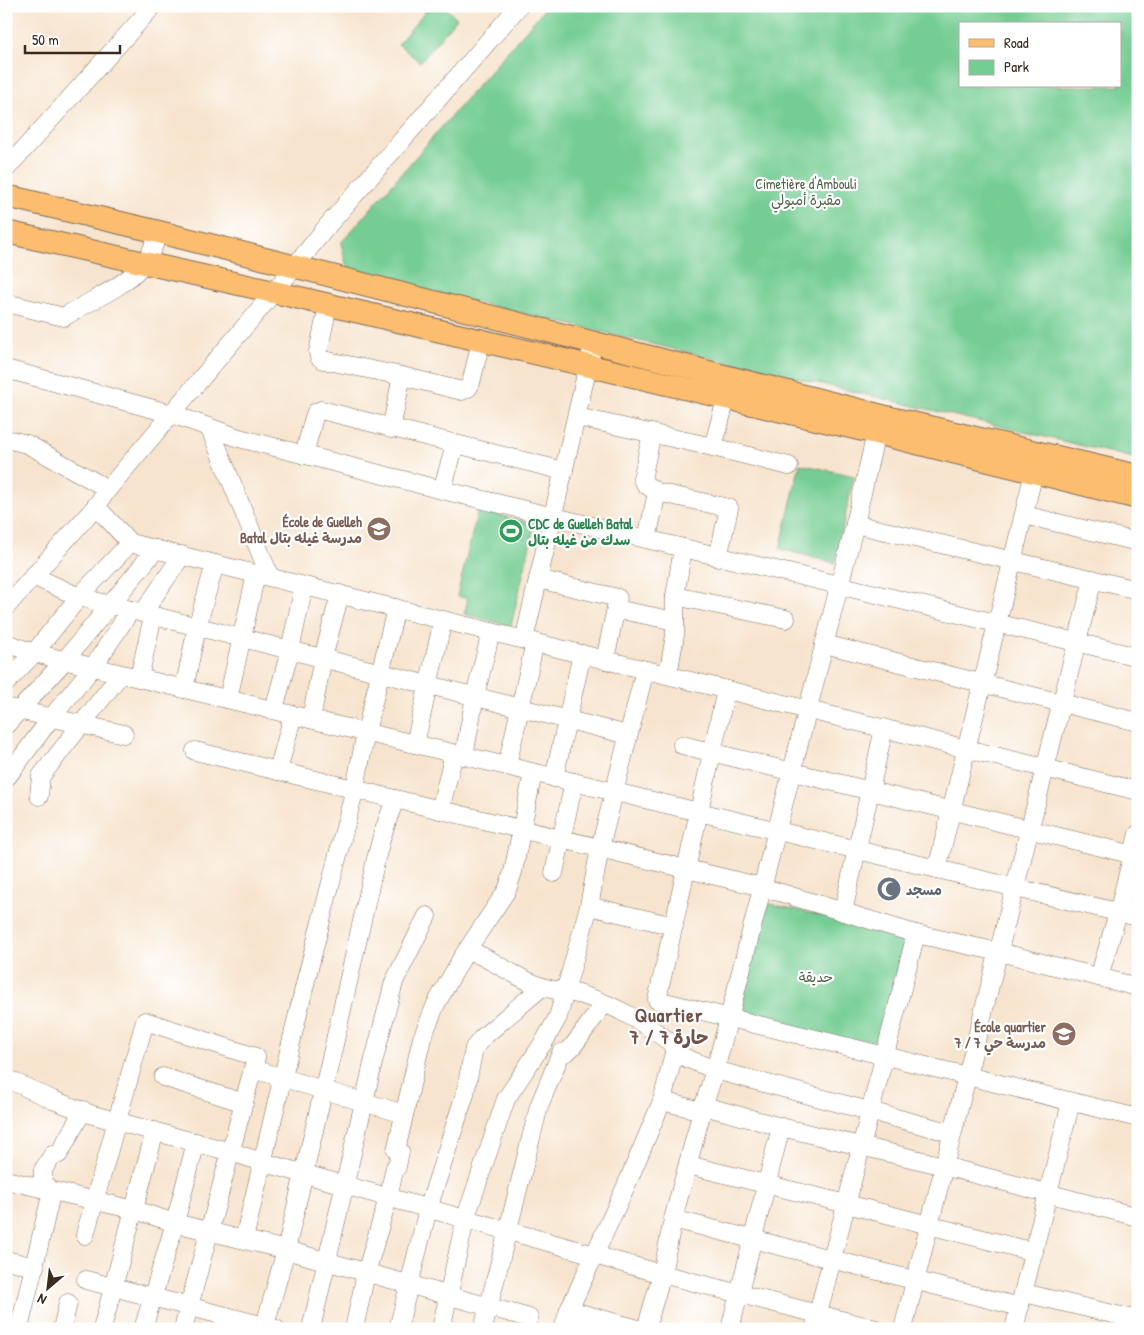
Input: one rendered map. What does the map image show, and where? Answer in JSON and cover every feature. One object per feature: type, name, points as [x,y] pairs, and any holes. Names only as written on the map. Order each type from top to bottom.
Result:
[{"type":"main road","points":[[7,197],[159,232],[593,343],[879,425],[1037,463],[1138,498]]},
{"type":"main road","points":[[6,232],[274,292],[726,399],[879,425]]},
{"type":"main road","points":[[410,324],[416,298]]},
{"type":"main road","points":[[1037,463],[1138,476]]},
{"type":"street","points":[[6,169],[153,6]]},
{"type":"street","points":[[6,606],[96,506],[108,489],[329,224],[519,6]]},
{"type":"street","points":[[6,303],[64,317],[106,294],[145,263],[159,232]]},
{"type":"street","points":[[328,306],[318,352],[319,357],[323,360],[402,376],[462,391],[468,388],[471,383],[481,341]]},
{"type":"street","points":[[506,766],[520,708],[538,579],[593,343]]},
{"type":"street","points":[[6,369],[172,414],[210,429],[304,455],[718,558],[1138,657]]},
{"type":"street","points":[[391,429],[402,376]]},
{"type":"street","points":[[714,447],[726,399]]},
{"type":"street","points":[[304,455],[314,417],[316,412],[321,410],[564,471]]},
{"type":"street","points":[[577,417],[714,447],[789,466]]},
{"type":"street","points":[[646,1329],[662,1274],[673,1219],[729,1018],[879,425]]},
{"type":"street","points":[[210,429],[263,575],[241,638],[228,699]]},
{"type":"street","points":[[652,433],[642,479],[646,485],[657,492],[729,508],[718,558]]},
{"type":"street","points":[[6,439],[28,444],[108,489]]},
{"type":"street","points":[[442,490],[455,445]]},
{"type":"street","points":[[937,869],[1037,463]]},
{"type":"street","points":[[647,539],[657,492]]},
{"type":"street","points":[[96,506],[130,543],[1138,791]]},
{"type":"street","points":[[1024,515],[1138,542]]},
{"type":"street","points":[[855,524],[1138,590]]},
{"type":"street","points":[[6,683],[34,653],[79,597],[130,543]]},
{"type":"street","points":[[668,675],[675,635],[675,596],[683,548]]},
{"type":"street","points":[[6,724],[12,709],[65,660],[156,549]]},
{"type":"street","points":[[8,776],[50,718],[142,613],[182,555]]},
{"type":"street","points":[[184,689],[197,627],[215,564]]},
{"type":"street","points":[[33,576],[79,597],[628,734]]},
{"type":"street","points":[[538,579],[618,598],[605,660]]},
{"type":"street","points":[[903,1329],[1092,579]]},
{"type":"street","points":[[274,710],[304,586]]},
{"type":"street","points":[[311,719],[323,658],[340,594]]},
{"type":"street","points":[[675,596],[786,619]]},
{"type":"street","points":[[244,1239],[355,788],[366,732],[396,608]]},
{"type":"street","points":[[616,609],[676,622]]},
{"type":"street","points":[[139,678],[142,613]]},
{"type":"street","points":[[415,744],[443,620]]},
{"type":"street","points":[[440,810],[459,755],[491,632]]},
{"type":"street","points":[[6,643],[34,653],[1138,917]]},
{"type":"street","points":[[824,644],[1138,722]]},
{"type":"street","points":[[554,778],[582,654]]},
{"type":"street","points":[[441,1329],[465,1220],[506,1098],[558,1017],[589,906],[600,848],[645,670]]},
{"type":"street","points":[[39,796],[42,776],[121,674]]},
{"type":"street","points":[[726,690],[657,1000],[1138,1118]]},
{"type":"street","points":[[12,709],[124,734]]},
{"type":"street","points":[[278,771],[293,715]]},
{"type":"street","points":[[842,912],[884,728]]},
{"type":"street","points":[[682,745],[1135,855]]},
{"type":"street","points":[[195,751],[762,887],[916,934],[999,952],[1138,987]]},
{"type":"street","points":[[354,1329],[366,1273],[400,1151],[396,1150],[422,1038],[436,1004],[507,890],[513,872],[533,773]]},
{"type":"street","points":[[554,873],[574,782]]},
{"type":"street","points":[[86,1280],[269,1328],[376,859],[395,799]]},
{"type":"street","points":[[1099,977],[1135,855],[1138,834]]},
{"type":"street","points":[[589,906],[674,926]]},
{"type":"street","points":[[311,1329],[394,982],[427,916]]},
{"type":"street","points":[[816,1321],[916,934]]},
{"type":"street","points":[[468,950],[480,954],[542,987],[564,991],[604,1004],[642,1022],[676,1047],[662,1101],[569,1310],[563,1329]]},
{"type":"street","points":[[398,1329],[428,1209],[465,1094],[474,1048],[483,1037],[542,987]]},
{"type":"street","points":[[483,1329],[539,1106],[560,1053],[567,1052],[573,1046],[604,1004]]},
{"type":"street","points":[[85,1235],[145,1021],[256,1056],[183,1329]]},
{"type":"street","points":[[674,1053],[715,1070],[952,1133]]},
{"type":"street","points":[[253,1069],[404,1114]]},
{"type":"street","points":[[163,1077],[244,1103]]},
{"type":"street","points":[[6,1078],[93,1115],[196,1142],[507,1232],[739,1294],[816,1321],[876,1329]]},
{"type":"street","points":[[662,1101],[862,1146],[1138,1217]]},
{"type":"street","points":[[1014,1329],[1071,1102]]},
{"type":"street","points":[[52,1191],[43,1183],[43,1170],[53,1154],[59,1154],[84,1110]]},
{"type":"street","points":[[730,1329],[781,1127]]},
{"type":"street","points":[[102,1329],[155,1131]]},
{"type":"street","points":[[143,1329],[151,1297],[175,1223],[196,1142]]},
{"type":"street","points":[[688,1165],[1034,1252]]},
{"type":"street","points":[[6,1180],[135,1210],[175,1223],[286,1250],[529,1318]]},
{"type":"street","points":[[19,1329],[52,1191]]},
{"type":"street","points":[[673,1219],[915,1281],[1138,1320]]},
{"type":"street","points":[[6,1260],[34,1267]]},
{"type":"street","points":[[62,1329],[68,1303]]},
{"type":"street","points":[[569,1310],[638,1329]]},
{"type":"green space","points":[[430,6],[443,6],[457,18],[420,62],[398,44]]},
{"type":"green space","name":"Cimetière d'Ambouli مقبرة أمبولي","points":[[547,6],[1138,6],[1138,459],[348,272],[341,243]]},
{"type":"green space","points":[[800,464],[854,476],[835,563],[780,549]]},
{"type":"green space","points":[[478,510],[535,524],[511,626],[464,614],[468,599],[457,596]]},
{"type":"green space","name":"حديقة","points":[[762,902],[915,937],[886,1052],[737,1019]]},
{"type":"place","name":"École de Guelleh Batal مدرسة غيله بتال","points":[[379,529]]},
{"type":"place","name":"CDC de Guelleh Batal سدك من غيله بتال","points":[[511,531]]},
{"type":"place","name":"مسجد","points":[[889,889]]},
{"type":"place","name":"École quartier 7 / مدرسة حي 7","points":[[1064,1034]]},
{"type":"district","name":"Quartier 7 / حارة 7","points":[[669,1026]]}]
